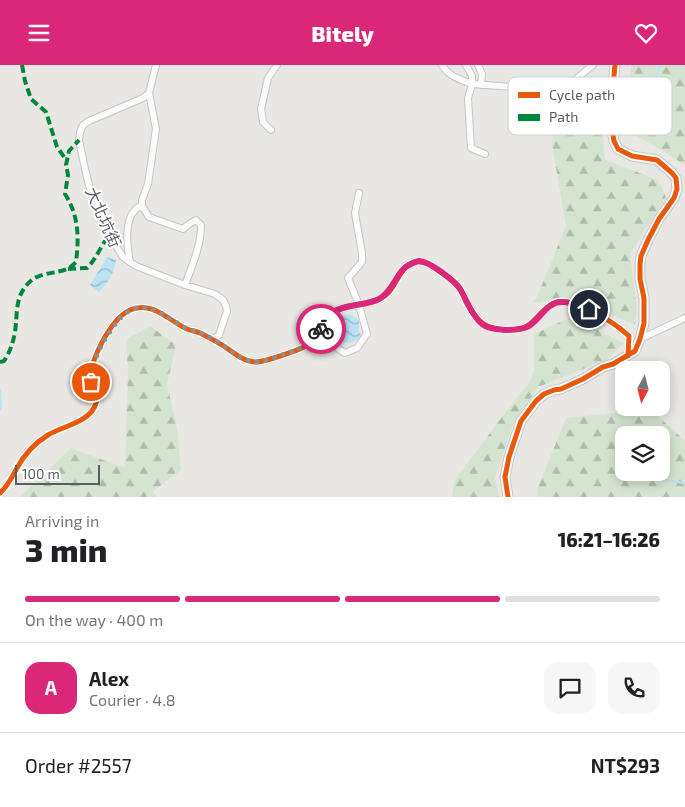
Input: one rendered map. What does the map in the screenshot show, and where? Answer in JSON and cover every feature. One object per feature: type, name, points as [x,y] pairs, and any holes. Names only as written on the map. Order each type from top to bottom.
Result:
[{"type":"street","points":[[156,65],[149,93],[156,129],[148,184],[142,205],[149,217],[183,229],[189,223],[196,220],[202,225],[199,244],[185,285]]},
{"type":"street","points":[[270,130],[263,122],[261,109],[268,79],[277,65]]},
{"type":"street","points":[[442,65],[446,72],[472,84],[508,87]]},
{"type":"street","points":[[466,65],[472,76],[468,98],[472,148],[485,154]]},
{"type":"street","points":[[478,65],[482,74],[481,85]]},
{"type":"street","points":[[578,77],[593,65]]},
{"type":"street","name":"大北坑街","points":[[149,93],[143,98],[83,125],[79,140],[90,189],[123,257],[136,265],[185,285],[215,294],[223,300],[227,311],[219,335],[212,340]]},
{"type":"street","points":[[508,497],[505,477],[509,457],[521,421],[536,401],[544,394],[584,379],[628,356],[635,351],[640,339],[645,309],[640,279],[641,256],[655,226],[674,198],[677,189],[676,178],[657,160],[632,156],[618,149],[613,135]]},
{"type":"street","points":[[317,336],[345,353],[357,348],[367,334],[359,305],[348,279],[362,262],[355,213],[359,193]]},
{"type":"street","points":[[130,262],[127,247],[129,224],[134,211],[142,205]]},
{"type":"street","points":[[0,493],[27,452],[48,435],[80,421],[91,412],[96,403],[91,382],[95,359],[118,319],[132,309],[148,308],[162,314],[186,329],[199,333],[249,361],[256,362],[271,359],[305,347],[317,336],[332,312],[379,299],[389,292],[406,265],[419,261],[430,264],[459,287],[473,313],[481,323],[490,328],[510,330],[526,328],[556,302],[565,301],[589,309],[619,327],[629,336],[628,356]]},
{"type":"street","points":[[640,339],[685,317]]},
{"type":"green space","points":[[685,65],[685,165],[634,135],[672,135],[672,77],[630,77],[631,66]]},
{"type":"green space","points":[[553,135],[602,135],[605,160],[658,180],[666,197],[630,254],[637,311],[635,325],[581,301],[532,302],[537,297],[566,226],[552,144]]},
{"type":"green space","points":[[571,317],[624,343],[607,360],[538,387],[512,427],[495,478],[499,497],[452,497],[454,481],[528,384],[534,372],[534,334]]},
{"type":"green space","points":[[150,326],[176,345],[167,384],[177,428],[181,470],[153,491],[157,497],[20,497],[71,448],[125,468],[128,370],[126,340]]},
{"type":"green space","points":[[615,413],[615,416],[658,416],[669,426],[615,426],[615,481],[670,481],[670,427],[685,439],[685,497],[538,497],[537,490],[566,418]]},
{"type":"water","points":[[107,257],[116,260],[115,265],[110,278],[99,292],[90,285]]},
{"type":"water","points":[[346,315],[352,315],[359,321],[359,332],[362,336],[352,343],[330,340],[336,321]]},
{"type":"waterway","points":[[655,77],[661,65]]},
{"type":"waterway","points":[[0,390],[0,410]]},
{"type":"waterway","points":[[670,480],[685,484]]},
{"type":"marked path","points":[[22,65],[31,99],[46,112],[57,147],[67,161]]},
{"type":"marked path","points":[[0,362],[4,361],[11,347],[15,332],[18,303],[27,285],[37,277],[67,269],[76,262],[77,227],[70,202],[65,194],[68,175],[66,165],[69,151],[79,140]]},
{"type":"marked path","points":[[68,269],[87,268],[110,234]]},
{"type":"cycle path","points":[[614,77],[615,65]]},
{"type":"cycle path","points":[[508,497],[505,477],[509,457],[521,421],[536,401],[544,394],[583,379],[635,351],[640,339],[644,323],[644,298],[640,279],[641,256],[659,219],[674,198],[677,189],[676,178],[657,160],[632,156],[618,149],[613,135]]},
{"type":"cycle path","points":[[0,493],[8,484],[23,458],[34,446],[48,435],[83,419],[93,409],[96,398],[91,382],[91,374],[97,353],[115,322],[130,310],[138,308],[146,308],[160,313],[187,329],[208,337],[242,358],[251,362],[260,362],[308,345],[317,336],[331,314],[340,309],[383,297],[389,292],[409,264],[423,262],[433,266],[450,278],[460,289],[474,315],[488,326],[501,330],[518,329],[530,324],[554,303],[572,303],[605,318],[629,336],[628,356]]},
{"type":"way so far","points":[[91,382],[95,359],[104,341],[118,319],[132,309],[148,308],[175,321],[186,329],[199,333],[222,345],[249,361],[256,362],[271,359],[305,347],[311,343],[321,329]]},
{"type":"route","points":[[321,329],[332,312],[379,299],[389,292],[406,265],[419,261],[430,264],[459,287],[473,313],[481,323],[490,328],[510,330],[526,328],[556,302],[565,301],[589,309]]}]
